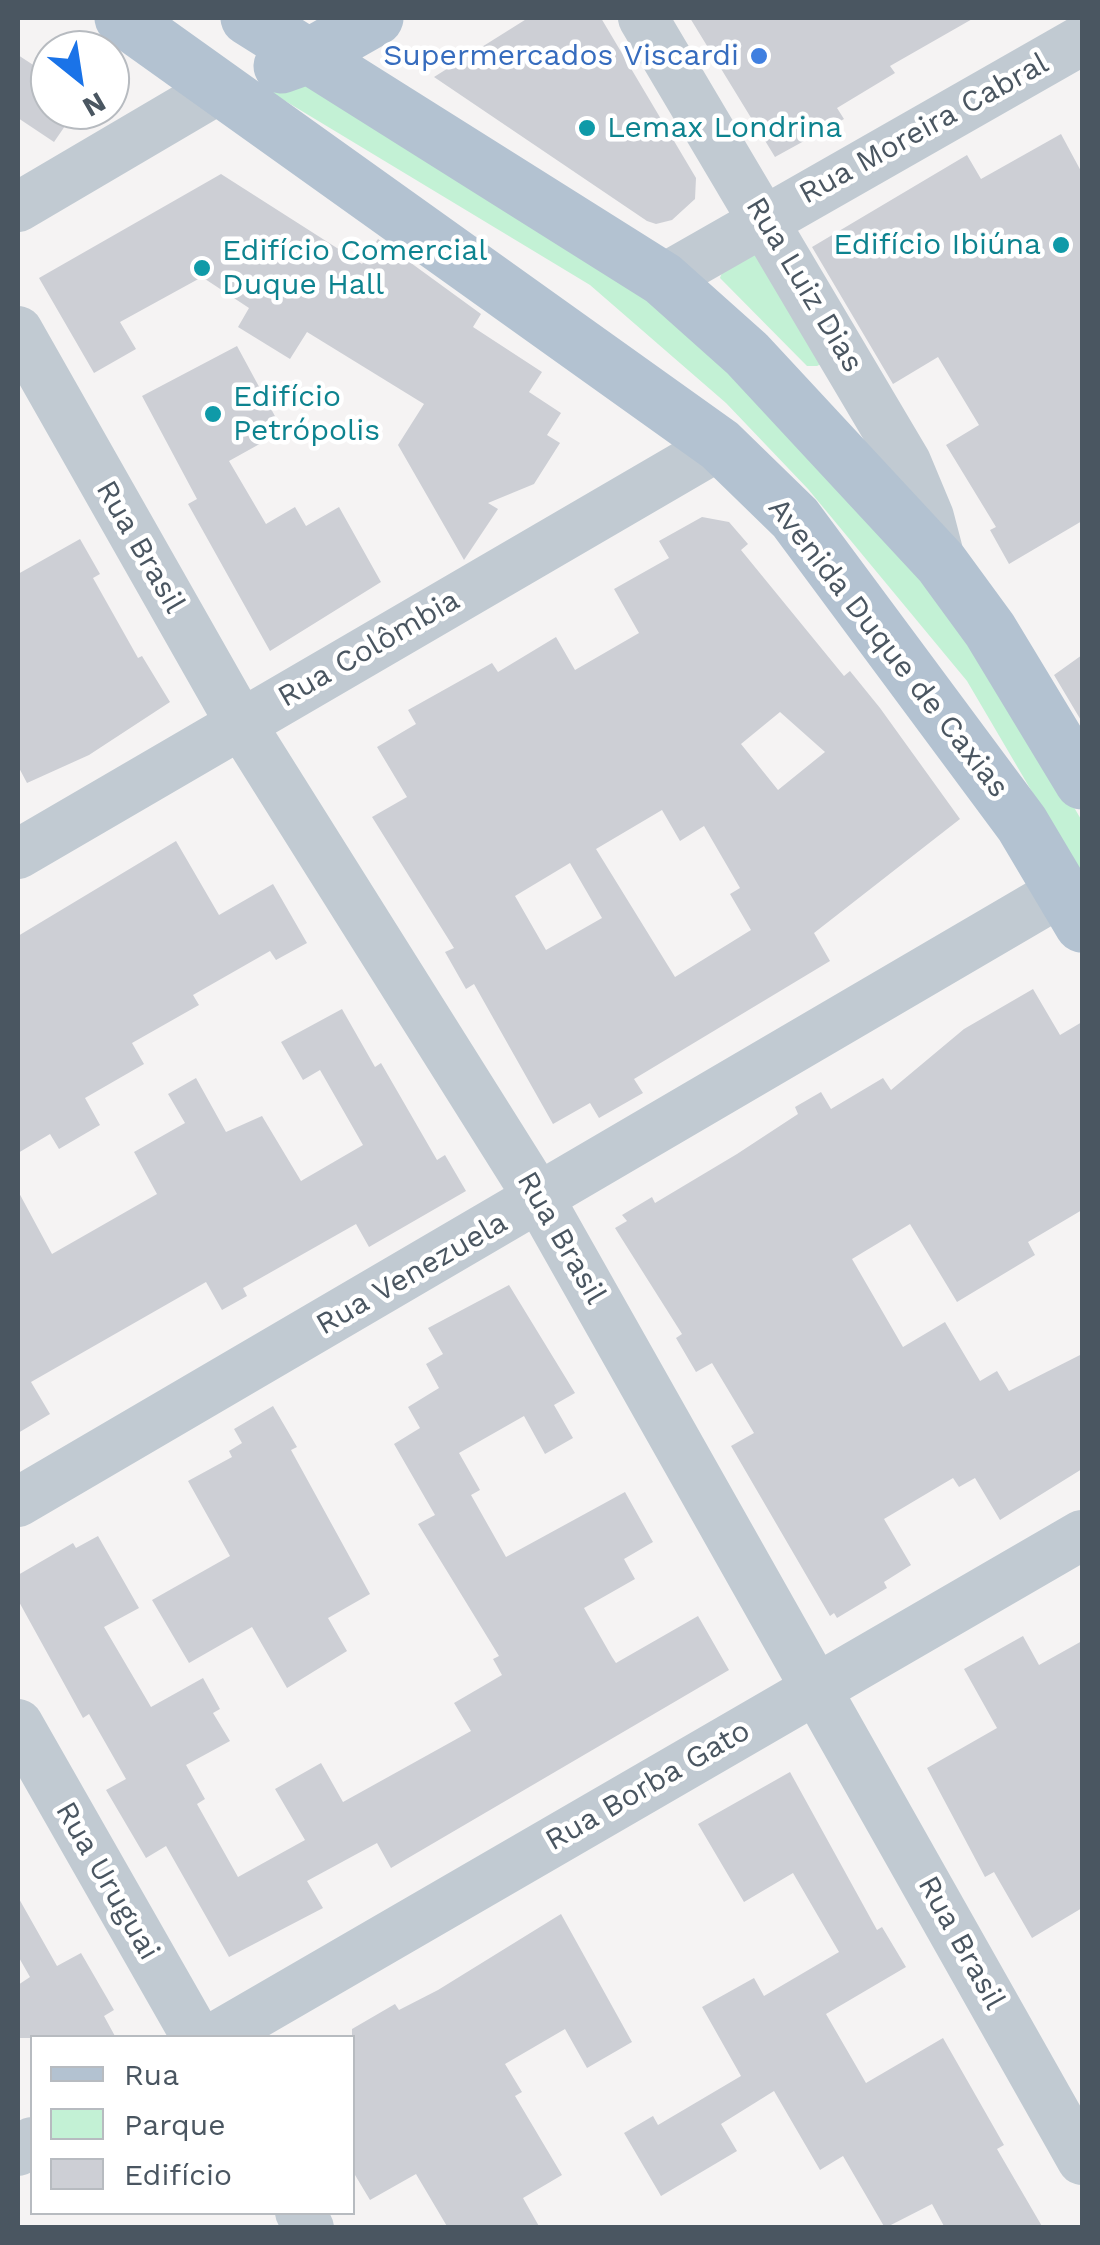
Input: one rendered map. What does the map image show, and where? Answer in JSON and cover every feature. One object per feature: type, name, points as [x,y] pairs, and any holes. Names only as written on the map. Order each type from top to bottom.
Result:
[{"type":"main road","name":"Avenida Duque de Caxias","points":[[122,18],[720,444],[795,518],[1022,824],[1072,908]]},
{"type":"main road","points":[[222,87],[309,56],[376,18]]},
{"type":"main road","points":[[222,87],[252,19],[664,280],[747,354],[940,563],[990,630],[1082,782]]},
{"type":"street","name":"Rua Luiz Dias","points":[[643,18],[906,462],[929,517],[940,563]]},
{"type":"street","name":"Rua Moreira Cabral","points":[[664,280],[764,219],[1082,40]]},
{"type":"street","points":[[18,208],[222,87]]},
{"type":"street","name":"Rua Brasil","points":[[18,331],[241,724],[540,1200],[819,1688],[1082,2160]]},
{"type":"street","name":"Rua Colômbia","points":[[18,854],[720,444]]},
{"type":"street","name":"Rua Venezuela","points":[[18,1502],[540,1200],[1072,908]]},
{"type":"street","name":"Rua Borba Gato","points":[[219,2035],[1082,1534]]},
{"type":"street","name":"Rua Uruguai","points":[[18,1724],[195,2035]]},
{"type":"green space","points":[[310,68],[684,314],[785,416],[993,669],[1082,821],[1082,877],[967,681],[808,489],[726,403],[590,285],[262,87]]},
{"type":"green space","points":[[764,250],[827,361],[807,366],[720,278],[724,267]]},
{"type":"building","name":"Lemax Londrina","points":[[528,18],[601,18],[696,178],[695,199],[672,220],[656,224],[647,221],[434,77]]},
{"type":"building","points":[[690,18],[974,18],[890,66],[895,73],[837,108],[844,119],[775,157]]},
{"type":"building","points":[[18,55],[30,63],[30,126],[18,118]]},
{"type":"building","points":[[36,130],[62,130],[54,142]]},
{"type":"building","points":[[1061,134],[1082,173],[1082,521],[1009,564],[990,530],[996,527],[946,445],[979,425],[938,357],[893,384],[812,247],[967,155],[981,179]]},
{"type":"building","points":[[221,174],[362,264],[378,239],[481,314],[473,327],[542,372],[529,392],[561,413],[547,435],[560,443],[534,484],[488,503],[498,509],[464,560],[398,445],[424,404],[307,332],[290,359],[238,327],[249,308],[202,277],[120,322],[136,349],[94,373],[39,278]]},
{"type":"building","points":[[237,346],[283,431],[229,461],[266,524],[295,507],[306,526],[339,507],[381,582],[270,651],[188,504],[197,499],[142,396]]},
{"type":"building","points":[[702,517],[729,522],[748,544],[741,550],[844,676],[850,671],[960,819],[814,933],[830,961],[634,1079],[643,1093],[599,1118],[590,1103],[553,1124],[474,984],[466,989],[445,952],[454,948],[372,817],[407,797],[377,747],[416,724],[408,710],[492,663],[498,672],[556,637],[575,670],[639,633],[614,589],[669,558],[659,541]],"holes":[[[780,712],[825,752],[778,790],[741,744]],[[662,810],[680,841],[704,826],[740,888],[730,894],[751,930],[675,977],[596,849]],[[570,863],[602,918],[546,950],[515,896]]]},
{"type":"building","points":[[80,539],[100,574],[93,578],[138,658],[142,656],[170,702],[89,755],[27,783],[18,766],[18,574]]},
{"type":"building","points":[[1082,655],[1082,722],[1054,675]]},
{"type":"building","points":[[176,841],[219,915],[273,884],[307,943],[276,960],[270,951],[193,995],[199,1005],[132,1043],[144,1064],[85,1098],[100,1125],[59,1149],[50,1134],[18,1153],[18,936]]},
{"type":"building","points":[[1033,989],[1060,1035],[1082,1022],[1082,1210],[1028,1242],[1035,1255],[957,1302],[910,1224],[852,1259],[903,1347],[945,1322],[980,1381],[997,1371],[1009,1391],[1082,1354],[1082,1469],[1000,1520],[975,1478],[959,1487],[953,1478],[884,1519],[911,1565],[884,1582],[887,1588],[837,1618],[834,1613],[830,1616],[731,1446],[754,1433],[712,1363],[696,1372],[676,1338],[682,1334],[615,1228],[627,1221],[622,1215],[652,1197],[655,1203],[737,1154],[798,1114],[795,1107],[821,1092],[831,1109],[883,1078],[891,1090],[964,1029]]},
{"type":"building","points":[[342,1009],[375,1067],[381,1063],[437,1160],[445,1155],[466,1191],[369,1247],[356,1224],[243,1288],[247,1296],[222,1310],[206,1282],[31,1382],[50,1414],[18,1433],[18,1191],[52,1254],[157,1194],[134,1152],[185,1123],[168,1094],[196,1078],[226,1132],[262,1116],[301,1181],[363,1145],[320,1070],[303,1080],[281,1042]]},
{"type":"building","points":[[509,1285],[575,1393],[554,1405],[573,1438],[545,1454],[524,1416],[459,1453],[480,1490],[471,1495],[506,1557],[625,1492],[653,1542],[624,1559],[635,1579],[584,1608],[612,1657],[616,1663],[698,1616],[729,1670],[391,1868],[377,1843],[307,1881],[323,1908],[229,1957],[166,1846],[146,1858],[106,1790],[126,1779],[89,1714],[83,1718],[18,1600],[18,1575],[73,1543],[76,1548],[98,1536],[139,1608],[104,1627],[151,1707],[203,1678],[220,1709],[213,1713],[230,1741],[186,1765],[205,1799],[197,1804],[238,1877],[305,1840],[275,1789],[321,1763],[343,1802],[471,1731],[454,1703],[502,1675],[493,1659],[499,1656],[418,1524],[435,1515],[394,1444],[420,1428],[408,1407],[439,1388],[426,1364],[443,1354],[428,1328]]},
{"type":"building","points":[[273,1406],[297,1447],[291,1450],[370,1594],[328,1618],[347,1651],[287,1688],[252,1627],[189,1663],[152,1600],[230,1556],[188,1481],[232,1457],[229,1451],[242,1443],[234,1429]]},
{"type":"building","points":[[1023,1636],[1039,1665],[1082,1641],[1082,1908],[1032,1938],[994,1872],[985,1877],[927,1768],[997,1728],[964,1669]]},
{"type":"building","points":[[790,1772],[877,1930],[882,1927],[906,1967],[826,2014],[866,2083],[943,2038],[1004,2145],[997,2149],[1043,2228],[945,2228],[932,2204],[885,2228],[843,2156],[820,2170],[774,2091],[721,2124],[737,2151],[661,2196],[624,2133],[653,2116],[658,2125],[741,2076],[702,2007],[754,1978],[764,1996],[839,1952],[793,1873],[744,1902],[698,1824]]},
{"type":"building","points":[[18,1897],[57,1966],[81,1953],[114,2010],[104,2016],[114,2035],[18,2038],[18,1985],[30,1977],[18,1956]]},
{"type":"building","points":[[561,1914],[632,2042],[587,2068],[565,2029],[505,2064],[522,2092],[515,2096],[562,2175],[523,2198],[540,2228],[448,2228],[416,2174],[370,2200],[355,2175],[352,2029],[395,2004],[399,2010]]},
{"type":"place","name":"Supermercados Viscardi","points":[[759,56]]},
{"type":"place","name":"Lemax Londrina","points":[[587,128]]},
{"type":"place","name":"Edifício Ibiúna","points":[[1061,245]]},
{"type":"place","name":"Edifício Comercial Duque Hall","points":[[202,268]]},
{"type":"place","name":"Edifício Petrópolis","points":[[213,414]]}]
